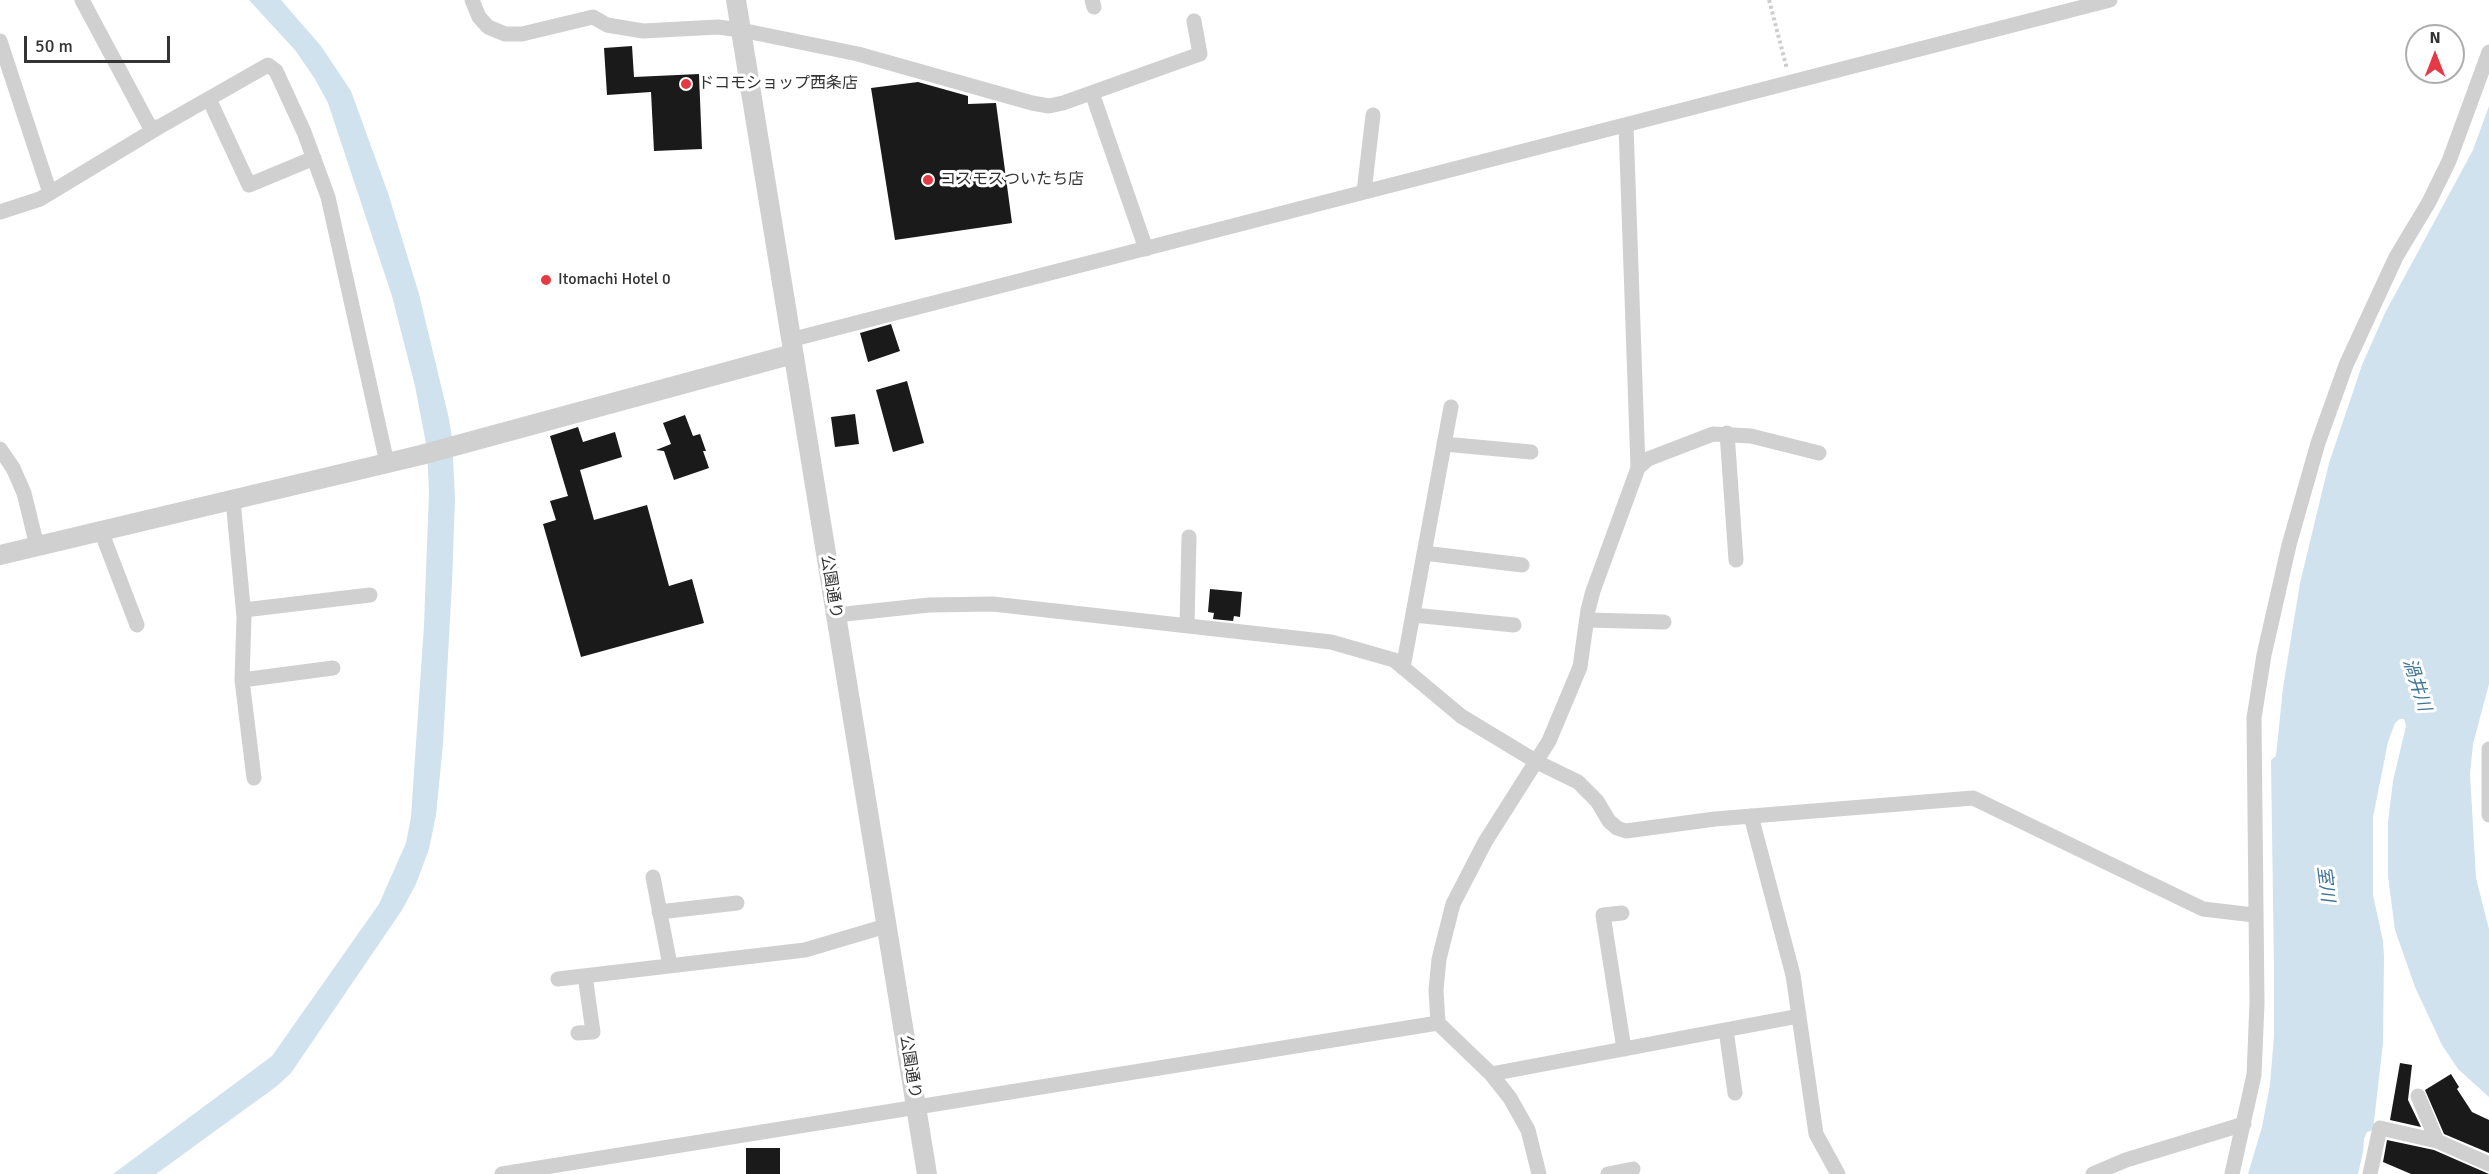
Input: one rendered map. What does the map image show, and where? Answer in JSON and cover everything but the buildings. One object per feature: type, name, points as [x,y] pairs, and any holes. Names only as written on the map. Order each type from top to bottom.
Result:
[{"type":"street","points":[[82,0],[150,127],[159,127]]},
{"type":"street","points":[[472,0],[479,17],[488,27],[505,34],[522,34],[593,17],[607,25],[643,31],[718,27],[741,30],[858,54],[1032,104],[1049,106],[1063,104],[1200,54],[1194,21]]},
{"type":"street","name":"公園通り","points":[[736,0],[927,1174]]},
{"type":"street","points":[[0,555],[456,446],[792,347],[1146,249],[2110,0]]},
{"type":"street","points":[[0,41],[50,193]]},
{"type":"street","points":[[2232,1174],[2254,1075],[2257,1003],[2254,915],[2254,718],[2264,655],[2289,545],[2318,443],[2346,365],[2396,257],[2429,202],[2449,161],[2489,52]]},
{"type":"street","points":[[0,212],[40,199],[268,65],[276,71],[314,158],[328,197],[387,463]]},
{"type":"street","points":[[1092,93],[1146,249]]},
{"type":"street","points":[[209,99],[249,184],[314,158]]},
{"type":"street","points":[[1364,192],[1373,115]]},
{"type":"street","points":[[1539,1174],[1528,1130],[1510,1098],[1491,1074],[1438,1023],[1436,990],[1439,959],[1453,904],[1485,842],[1549,741],[1581,667],[1588,610],[1638,468],[1626,125]]},
{"type":"street","points":[[1403,668],[1451,407]]},
{"type":"street","points":[[1638,468],[1648,459],[1696,439],[1726,433],[1751,436],[1819,453]]},
{"type":"street","points":[[1726,433],[1736,560]]},
{"type":"street","points":[[1444,444],[1531,452]]},
{"type":"street","points":[[0,449],[13,468],[24,493],[37,546]]},
{"type":"street","points":[[233,500],[244,610],[242,680],[254,778]]},
{"type":"street","points":[[101,531],[138,625]]},
{"type":"street","points":[[1188,626],[1189,537]]},
{"type":"street","points":[[1424,553],[1521,565]]},
{"type":"street","points":[[244,610],[370,596]]},
{"type":"street","points":[[836,615],[929,605],[993,604],[1331,642],[1394,660],[1461,716],[1537,762],[1578,782],[1597,801],[1609,821],[1617,828],[1634,830],[1751,816],[1973,798],[2203,909],[2254,915]]},
{"type":"street","points":[[1413,615],[1514,625]]},
{"type":"street","points":[[1587,620],[1664,622]]},
{"type":"street","points":[[242,680],[333,669]]},
{"type":"street","points":[[2489,749],[2489,815]]},
{"type":"street","points":[[1751,816],[1793,975],[1816,1134],[1838,1174]]},
{"type":"street","points":[[653,877],[670,965]]},
{"type":"street","points":[[659,912],[737,903]]},
{"type":"street","points":[[1622,913],[1603,915],[1624,1049]]},
{"type":"street","points":[[558,979],[805,950],[886,926]]},
{"type":"street","points":[[578,1033],[593,1032],[585,976]]},
{"type":"street","points":[[1491,1074],[1800,1016]]},
{"type":"street","points":[[502,1174],[560,1169],[916,1106],[1438,1023]]},
{"type":"street","points":[[1725,1030],[1735,1093]]},
{"type":"street","points":[[2418,1096],[2437,1141]]},
{"type":"street","points":[[2093,1174],[2126,1160],[2244,1124]]},
{"type":"street","points":[[2370,1174],[2380,1128],[2437,1141],[2489,1164]]},
{"type":"street","points":[[1608,1174],[1633,1168]]},
{"type":"path","points":[[1769,0],[1790,82]]},
{"type":"water","points":[[249,0],[281,0],[321,46],[351,91],[388,193],[419,294],[449,419],[455,498],[443,744],[436,815],[429,849],[416,884],[402,910],[291,1073],[277,1086],[156,1174],[113,1174],[272,1056],[379,904],[406,843],[411,817],[424,625],[429,492],[427,449],[415,386],[392,296],[328,103],[295,50]]},
{"type":"water","points":[[2489,106],[2489,684],[2473,744],[2470,774],[2476,878],[2489,929],[2489,1097],[2458,1069],[2442,1045],[2415,987],[2395,930],[2388,876],[2388,822],[2393,781],[2406,726],[2404,719],[2400,719],[2395,723],[2388,742],[2373,817],[2373,895],[2384,956],[2383,1043],[2373,1130],[2367,1132],[2364,1139],[2358,1174],[2248,1174],[2262,1127],[2270,1085],[2274,1036],[2271,760],[2276,756],[2283,688],[2300,583],[2329,463],[2362,365],[2385,313],[2473,150]]},
{"type":"place","name":"ドコモショップ西条店","points":[[686,84]]},
{"type":"place","name":"コスモスついたち店","points":[[928,180]]},
{"type":"place","name":"Itomachi Hotel 0","points":[[546,280]]},
{"type":"water label","name":"渦井川","points":[[2416,685]]},
{"type":"water label","name":"室川","points":[[2325,884]]}]
